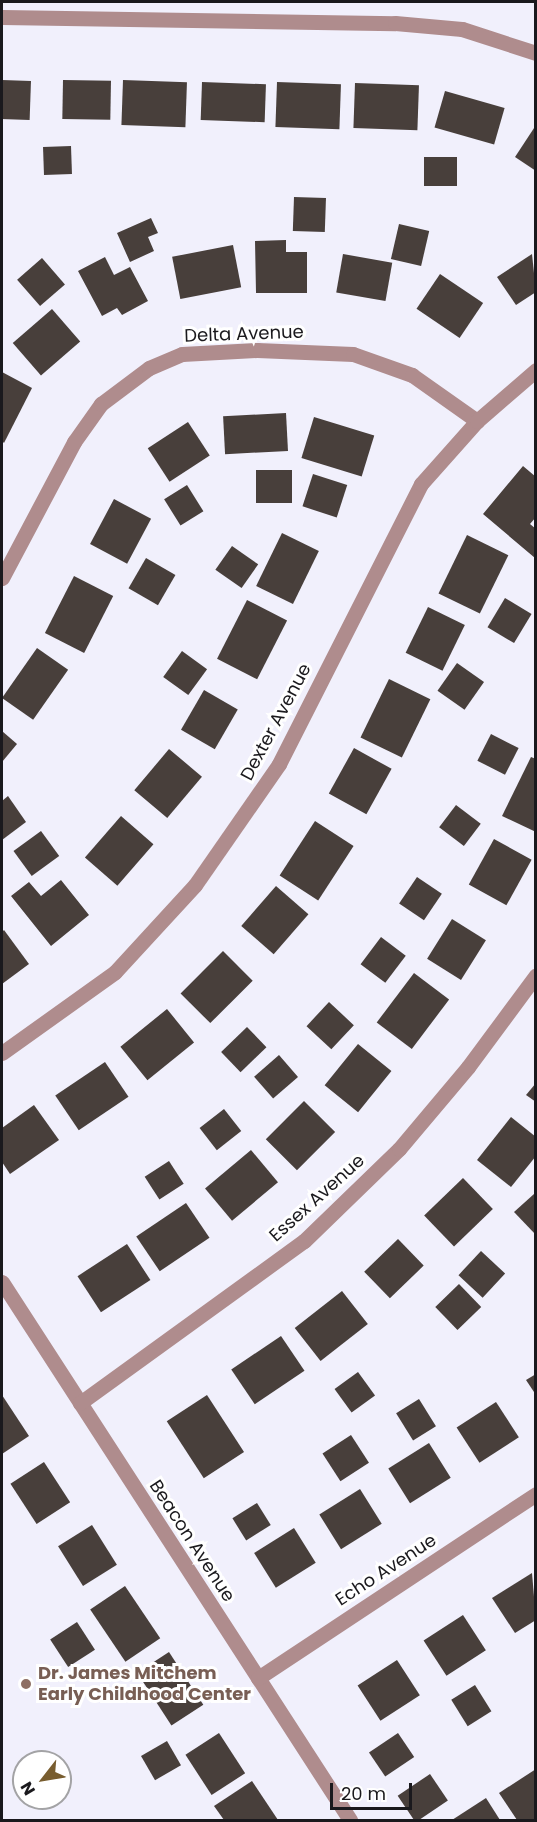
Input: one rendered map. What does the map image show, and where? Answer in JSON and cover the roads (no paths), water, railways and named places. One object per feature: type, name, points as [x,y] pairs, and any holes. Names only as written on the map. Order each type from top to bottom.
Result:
[{"type":"street","points":[[2,17],[395,23],[462,29],[536,53]]},
{"type":"street","name":"Delta Avenue","points":[[2,578],[74,442],[101,404],[141,373],[182,354],[257,350],[352,354],[412,375],[477,421]]},
{"type":"street","name":"Dexter Avenue","points":[[2,1053],[115,972],[195,885],[279,764],[421,484],[477,421],[536,370]]},
{"type":"street","name":"Essex Avenue","points":[[80,1403],[304,1240],[399,1149],[536,975]]},
{"type":"street","name":"Beacon Avenue","points":[[2,1282],[350,1821]]},
{"type":"street","name":"Echo Avenue","points":[[258,1678],[536,1494]]},
{"type":"place","name":"Dr. James Mitchem Early Childhood Center","points":[[26,1684]]}]
